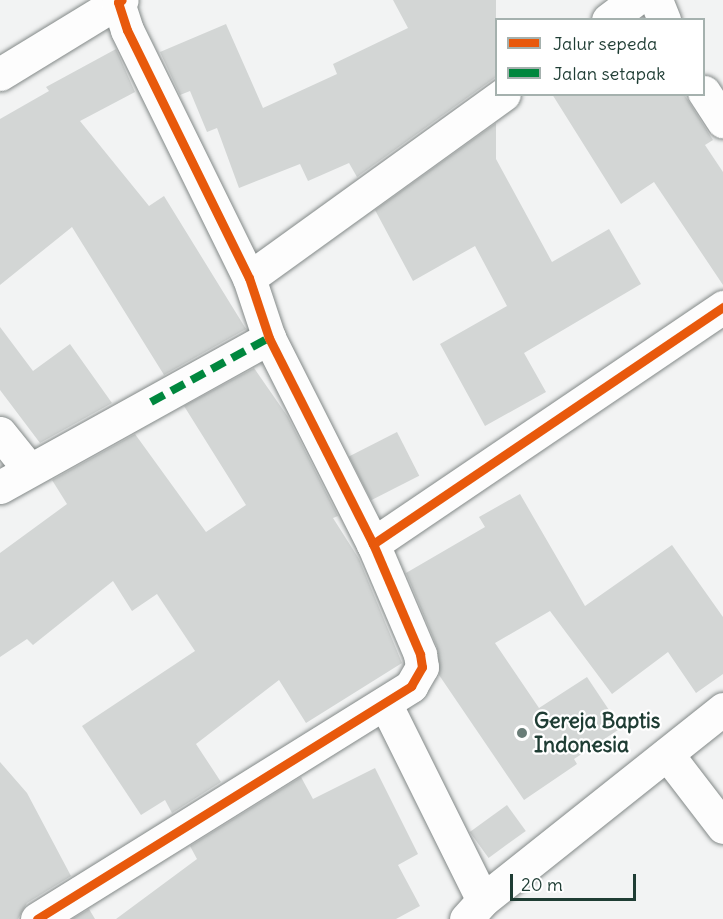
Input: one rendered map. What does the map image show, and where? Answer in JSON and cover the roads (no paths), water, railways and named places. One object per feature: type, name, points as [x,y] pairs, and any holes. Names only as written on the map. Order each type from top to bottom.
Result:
[{"type":"street","points":[[611,18],[635,0]]},
{"type":"street","points":[[656,0],[663,18]]},
{"type":"street","points":[[0,74],[120,1],[127,30],[249,278],[269,338],[373,544],[420,654],[422,667],[411,686],[38,919]]},
{"type":"street","points":[[705,94],[723,121]]},
{"type":"street","points":[[249,278],[501,96]]},
{"type":"street","points":[[373,544],[723,307]]},
{"type":"street","points":[[0,487],[28,468],[269,338]]},
{"type":"street","points":[[0,433],[28,468]]},
{"type":"street","points":[[385,703],[474,909],[723,709]]},
{"type":"street","points":[[667,753],[723,827]]},
{"type":"place","name":"Gereja Baptis Indonesia","points":[[522,733]]}]
